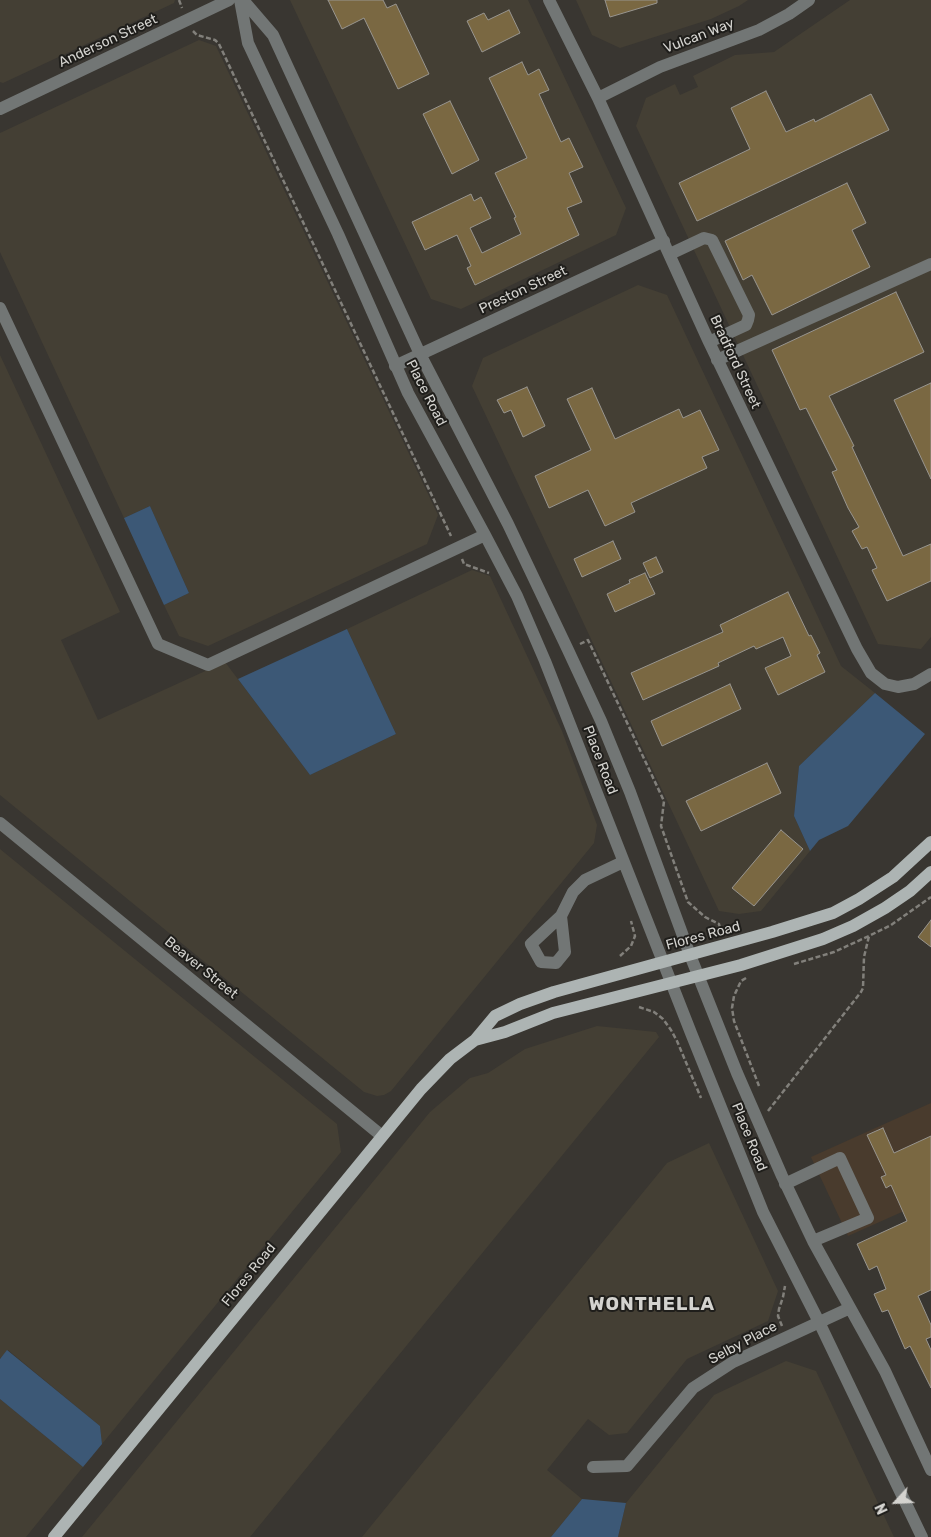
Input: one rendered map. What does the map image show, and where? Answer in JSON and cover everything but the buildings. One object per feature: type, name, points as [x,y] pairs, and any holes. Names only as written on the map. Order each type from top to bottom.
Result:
[{"type":"main road","name":"Flores Road","points":[[54,1537],[420,1089],[450,1059],[475,1040],[495,1016],[520,1004],[562,989],[772,932],[833,913],[893,877],[931,842]]},
{"type":"main road","name":"Flores Road","points":[[475,1040],[505,1032],[553,1013],[792,950],[853,926],[910,891],[931,872]]},
{"type":"street","name":"Anderson Street","points":[[0,109],[229,0]]},
{"type":"street","name":"Place Road","points":[[242,0],[273,34],[420,354],[508,524],[600,720],[630,792],[690,954],[737,1073],[785,1184],[812,1241],[885,1371],[931,1470]]},
{"type":"street","name":"Place Road","points":[[242,0],[248,43],[338,234],[395,366],[517,596],[556,687],[662,962],[763,1212],[819,1322],[922,1537]]},
{"type":"street","name":"Bradford Street","points":[[549,0],[598,98],[717,360],[857,648],[871,673],[885,684],[898,687],[914,684],[931,674]]},
{"type":"street","name":"Vulcan Way","points":[[598,98],[660,67],[759,30],[789,14],[809,0]]},
{"type":"street","points":[[670,254],[704,238],[712,240],[749,315],[746,325],[709,342]]},
{"type":"street","name":"Preston Street","points":[[395,366],[664,241]]},
{"type":"street","points":[[717,360],[931,264]]},
{"type":"street","points":[[0,308],[158,644],[208,665],[485,535]]},
{"type":"street","name":"Beaver Street","points":[[0,822],[382,1136]]},
{"type":"street","points":[[561,916],[573,892],[585,880],[624,862]]},
{"type":"street","points":[[785,1184],[840,1158],[868,1218],[812,1241]]},
{"type":"street","name":"Selby Place","points":[[593,1467],[626,1466],[692,1388],[733,1362],[850,1308]]},
{"type":"path","points":[[179,0],[183,9]]},
{"type":"path","points":[[194,34],[216,40],[219,44],[464,564],[492,574]]},
{"type":"path","points":[[581,644],[588,640],[664,801],[661,826],[688,902],[705,917],[719,924],[720,928]]},
{"type":"path","points":[[765,1102],[768,1110],[861,992],[863,988],[864,958],[869,936],[891,925],[931,896]]},
{"type":"path","points":[[620,956],[631,946],[635,936],[630,918]]},
{"type":"path","points":[[741,982],[734,996],[732,1008],[734,1021],[761,1093]]},
{"type":"path","points":[[639,1007],[654,1012],[663,1019],[671,1030]]},
{"type":"path","points":[[727,1010],[732,1008]]},
{"type":"shaded area","points":[[0,0],[175,0],[174,3],[3,83],[0,82]]},
{"type":"shaded area","points":[[290,0],[528,0],[626,208],[616,235],[461,309],[431,299]]},
{"type":"shaded area","points":[[576,0],[748,0],[711,19],[620,48],[592,35]]},
{"type":"shaded area","points":[[850,0],[931,0],[931,637],[921,649],[878,644],[636,126],[646,98],[675,84],[680,95],[698,87],[693,76],[735,55],[774,52]]},
{"type":"shaded area","points":[[199,40],[216,46],[438,515],[427,544],[208,646],[179,636],[164,605],[189,593],[150,506],[124,518],[0,252],[0,133]]},
{"type":"shaded area","points":[[638,285],[667,295],[841,666],[875,693],[799,766],[794,816],[810,851],[761,911],[739,914],[719,911],[472,386],[483,358]]},
{"type":"shaded area","points":[[0,355],[120,612],[61,640],[98,720],[225,662],[310,775],[396,734],[347,629],[472,570],[490,576],[562,731],[597,825],[594,843],[391,1091],[384,1095],[377,1096],[364,1092],[0,795]]},
{"type":"shaded area","points":[[0,849],[337,1124],[341,1152],[102,1444],[100,1426],[8,1350],[0,1359]]},
{"type":"shaded area","points":[[597,1026],[656,1032],[659,1037],[250,1537],[82,1537],[430,1112],[470,1078],[488,1073],[525,1049]]},
{"type":"shaded area","points":[[931,1103],[931,1199],[848,1236],[811,1157]]},
{"type":"shaded area","points":[[709,1143],[778,1291],[768,1321],[687,1359],[627,1433],[609,1435],[588,1419],[547,1470],[582,1499],[551,1537],[362,1537],[667,1163]]},
{"type":"shaded area","points":[[786,1361],[816,1371],[894,1537],[618,1537],[626,1503],[714,1395]]},
{"type":"shaded area","points":[[0,1399],[83,1467],[26,1537],[0,1537]]},
{"type":"water","points":[[150,506],[189,593],[164,605],[124,518]]},
{"type":"water","points":[[347,629],[396,734],[310,775],[238,679]]},
{"type":"water","points":[[875,693],[925,734],[848,826],[819,840],[810,851],[794,816],[799,766]]},
{"type":"water","points":[[7,1350],[100,1426],[102,1444],[83,1467],[0,1399],[0,1359]]},
{"type":"water","points":[[582,1499],[626,1503],[618,1537],[551,1537]]},
{"type":"district","name":"WONTHELLA","points":[[652,1305]]}]
